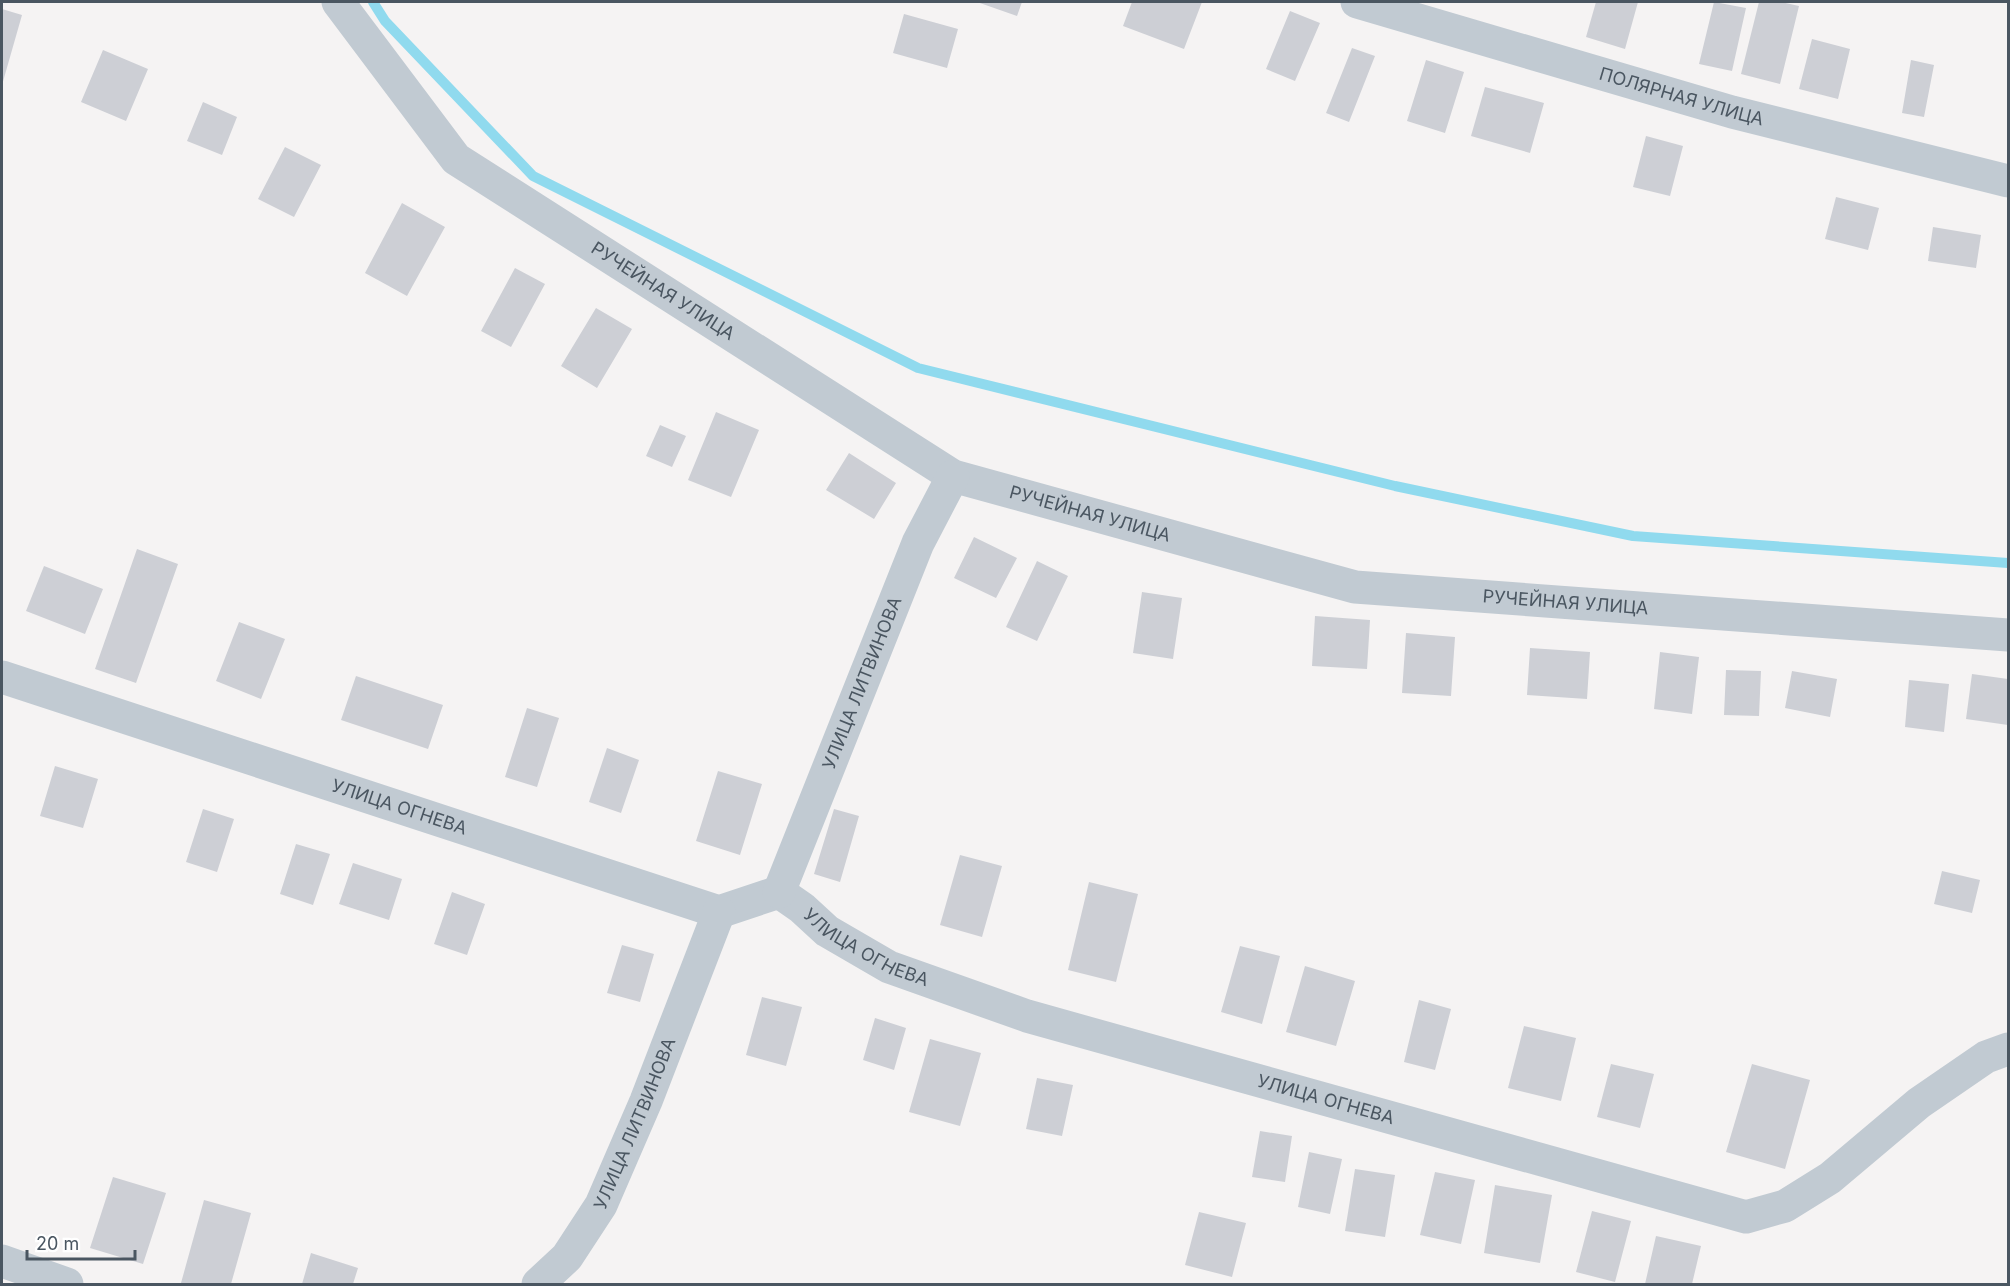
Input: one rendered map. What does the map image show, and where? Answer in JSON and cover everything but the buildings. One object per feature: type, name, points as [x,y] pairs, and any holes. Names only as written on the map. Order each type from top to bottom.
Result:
[{"type":"street","name":"РУЧЕЙНАЯ УЛИЦА","points":[[338,2],[456,159],[953,476],[1354,587],[2008,635]]},
{"type":"street","name":"ПОЛЯРНАЯ УЛИЦА","points":[[1357,2],[1731,112],[2008,181]]},
{"type":"street","name":"УЛИЦА ЛИТВИНОВА","points":[[779,892],[918,543],[953,476]]},
{"type":"street","name":"УЛИЦА ОГНЕВА","points":[[2,677],[719,912]]},
{"type":"street","points":[[719,912],[779,892]]},
{"type":"street","name":"УЛИЦА ОГНЕВА","points":[[779,892],[802,908],[826,931],[889,967],[1027,1016],[1746,1216],[1785,1206],[1830,1178],[1920,1103],[1986,1057],[2008,1049]]},
{"type":"street","name":"УЛИЦА ЛИТВИНОВА","points":[[538,1284],[567,1257],[602,1206],[646,1101],[719,912]]},
{"type":"street","points":[[2,1261],[67,1284]]},
{"type":"waterway","points":[[373,2],[385,21],[533,176],[918,368],[1395,486],[1633,536],[2008,563]]}]
